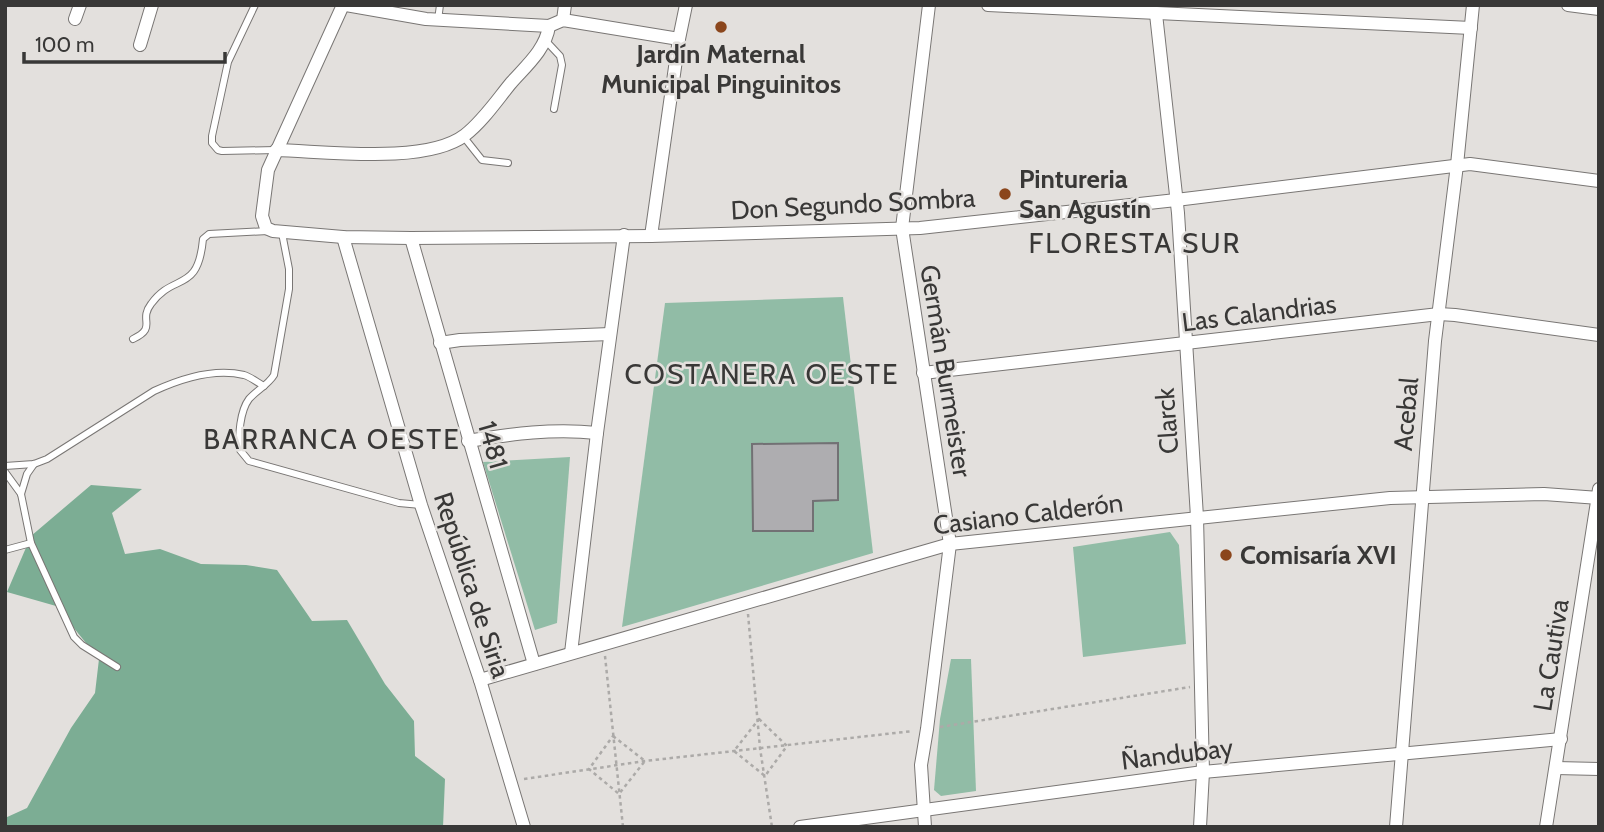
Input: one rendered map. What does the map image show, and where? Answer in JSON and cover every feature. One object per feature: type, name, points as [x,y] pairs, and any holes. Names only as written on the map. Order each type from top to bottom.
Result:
[{"type":"street","points":[[75,19],[80,5]]},
{"type":"street","points":[[140,45],[152,5]]},
{"type":"street","points":[[278,232],[267,228],[262,216],[268,170],[344,5],[438,20],[549,26],[563,20],[679,39]]},
{"type":"street","points":[[563,20],[565,5]]},
{"type":"street","points":[[651,236],[679,39],[687,5]]},
{"type":"street","name":"Germán Burmeister","points":[[925,827],[921,765],[950,544],[902,228],[929,5]]},
{"type":"street","points":[[988,5],[1080,7],[1156,14],[1471,28]]},
{"type":"street","name":"Acebal","points":[[1396,827],[1439,314],[1473,5]]},
{"type":"street","points":[[1568,5],[1599,9]]},
{"type":"street","name":"Clarck","points":[[1156,14],[1176,200],[1197,517],[1203,772],[1200,827]]},
{"type":"street","points":[[276,150],[414,153],[442,147],[463,136],[473,127],[546,41],[549,26]]},
{"type":"street","name":"Don Segundo Sombra","points":[[278,232],[411,238],[651,236],[902,228],[1176,200],[1470,164],[1599,181]]},
{"type":"street","points":[[571,653],[624,235]]},
{"type":"street","name":"República de Siria","points":[[343,237],[421,505],[480,680],[524,827]]},
{"type":"street","name":"1481","points":[[411,238],[534,664]]},
{"type":"street","name":"Las Calandrias","points":[[923,373],[1439,314],[1599,335]]},
{"type":"street","points":[[440,343],[610,334]]},
{"type":"street","points":[[468,441],[554,430],[597,433]]},
{"type":"street","name":"Casiano Calderón","points":[[480,680],[950,544],[1197,517],[1422,497],[1598,495]]},
{"type":"street","name":"La Cautiva","points":[[1546,827],[1598,495]]},
{"type":"street","name":"Ñandubay","points":[[800,827],[1203,772],[1560,739]]},
{"type":"street","points":[[1556,768],[1599,769]]},
{"type":"lane","points":[[255,5],[228,62],[221,85],[212,143],[222,151],[276,150]]},
{"type":"lane","points":[[438,20],[440,5]]},
{"type":"lane","points":[[546,41],[560,56],[562,65],[554,109]]},
{"type":"lane","points":[[463,136],[482,160],[508,163]]},
{"type":"lane","points":[[133,338],[148,329],[147,309],[153,300],[192,276],[201,259],[203,239],[209,234],[278,232],[289,269],[289,289],[274,375],[250,397],[244,407],[239,443],[243,456],[249,461],[399,503],[421,505]]},
{"type":"lane","points":[[5,466],[34,464],[74,444],[154,391],[171,383],[213,374],[244,375],[264,386]]},
{"type":"lane","points":[[21,494],[27,474],[34,464]]},
{"type":"lane","points":[[5,472],[21,494],[31,542],[75,637],[82,645],[117,667]]},
{"type":"lane","points":[[5,550],[31,542]]},
{"type":"path","points":[[748,611],[760,748],[772,827]]},
{"type":"path","points":[[605,655],[623,827]]},
{"type":"path","points":[[510,781],[645,761],[927,729],[1200,685]]},
{"type":"path","points":[[759,719],[787,746]]},
{"type":"path","points":[[734,751],[759,719]]},
{"type":"path","points":[[613,736],[645,761]]},
{"type":"path","points":[[589,769],[613,736]]},
{"type":"path","points":[[765,776],[787,746]]},
{"type":"path","points":[[734,751],[765,776]]},
{"type":"path","points":[[619,794],[645,761]]},
{"type":"path","points":[[589,769],[619,794]]},
{"type":"green space","points":[[843,297],[873,553],[622,627],[665,303]]},
{"type":"green space","points":[[570,457],[557,623],[535,630],[483,462]]},
{"type":"green space","points":[[91,485],[142,489],[112,513],[125,554],[160,549],[201,564],[246,565],[277,570],[312,621],[347,620],[385,684],[414,721],[415,756],[445,779],[443,827],[5,827],[5,818],[27,808],[71,728],[95,693],[99,659],[56,606],[7,592],[31,536]]},
{"type":"green space","points":[[1170,532],[1179,545],[1186,644],[1083,657],[1073,547]]},
{"type":"green space","points":[[951,659],[971,659],[976,791],[941,796],[934,790],[940,719]]},
{"type":"building","points":[[838,443],[838,500],[813,501],[813,531],[753,531],[752,444]]},
{"type":"place","name":"Jardín Maternal Municipal Pinguinitos","points":[[721,27]]},
{"type":"place","name":"Pintureria San Agustín","points":[[1005,194]]},
{"type":"place","name":"Comisaría XVI","points":[[1226,555]]},
{"type":"district","name":"FLORESTA SUR","points":[[1135,243]]},
{"type":"district","name":"COSTANERA OESTE","points":[[762,374]]},
{"type":"district","name":"BARRANCA OESTE","points":[[332,439]]}]
